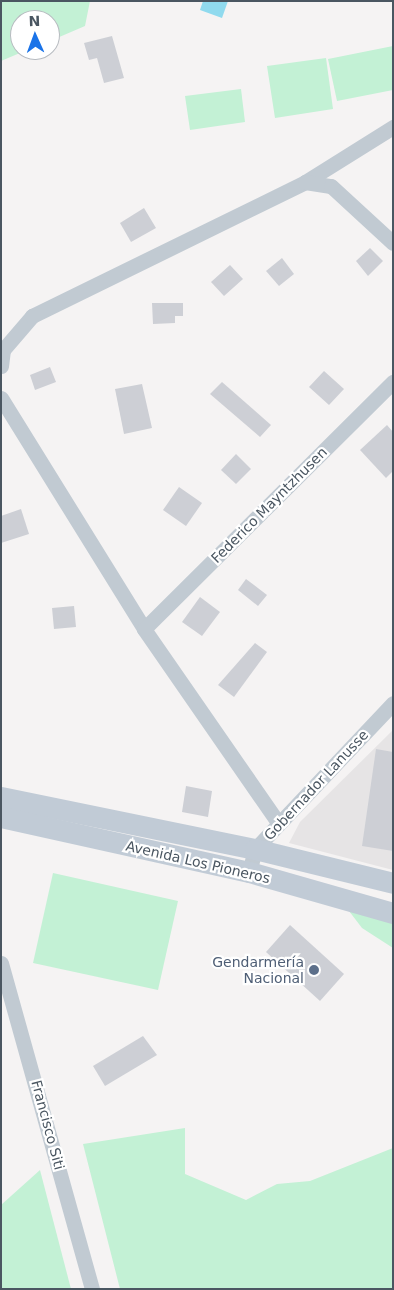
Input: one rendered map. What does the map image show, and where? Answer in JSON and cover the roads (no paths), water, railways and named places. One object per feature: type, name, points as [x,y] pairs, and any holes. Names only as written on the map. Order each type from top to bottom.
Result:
[{"type":"main road","name":"Avenida Los Pioneros","points":[[1,796],[255,849],[393,883]]},
{"type":"main road","name":"Avenida Los Pioneros","points":[[1,817],[249,872],[393,913]]},
{"type":"street","points":[[1,366],[3,350],[32,316],[305,182],[393,127]]},
{"type":"street","points":[[305,182],[331,186],[393,243]]},
{"type":"street","name":"Federico Mayntzhusen","points":[[144,629],[393,382]]},
{"type":"street","points":[[1,398],[144,629],[279,824]]},
{"type":"street","name":"Gobernador Lanusse","points":[[249,872],[255,849],[393,703]]},
{"type":"street","name":"Francisco Siti","points":[[1,962],[92,1289]]},
{"type":"water","points":[[203,1],[228,1],[222,18],[200,10]]},
{"type":"place","name":"Gendarmería Nacional","points":[[314,970]]}]
